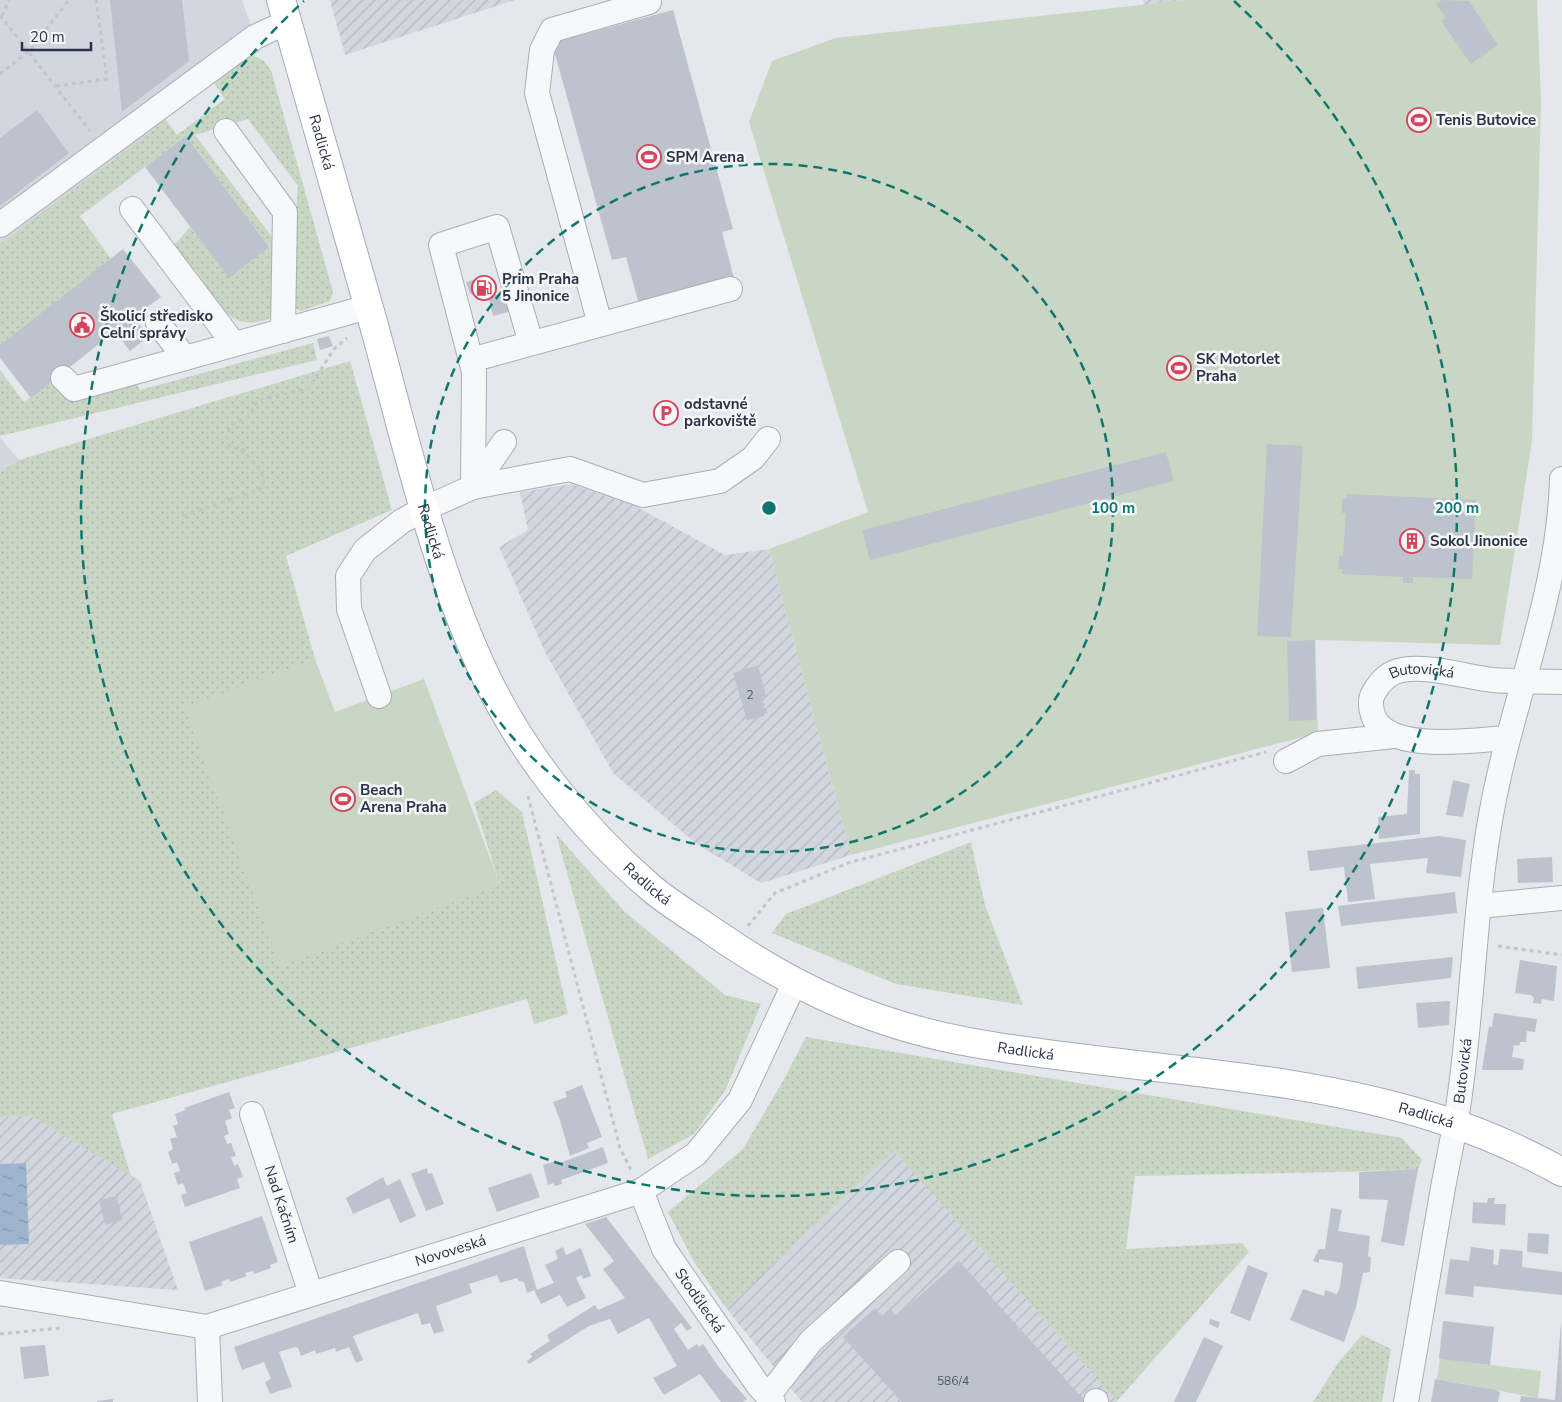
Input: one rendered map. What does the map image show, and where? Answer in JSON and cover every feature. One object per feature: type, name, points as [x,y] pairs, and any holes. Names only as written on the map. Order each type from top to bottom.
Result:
[{"type":"main road","name":"Radlická","points":[[284,11],[424,509],[455,604],[482,667],[513,727],[549,778],[588,826],[654,890],[734,946],[794,984],[882,1020],[968,1042],[1053,1056],[1267,1082],[1335,1093],[1403,1108],[1492,1138],[1562,1172]]},
{"type":"street","points":[[600,324],[537,93],[542,50],[552,30],[649,2]]},
{"type":"street","points":[[0,225],[255,37],[284,11]]},
{"type":"street","points":[[226,131],[285,212],[283,331]]},
{"type":"street","points":[[132,209],[234,344]]},
{"type":"street","points":[[473,487],[474,372],[441,245],[497,227],[530,343]]},
{"type":"street","points":[[471,360],[730,289]]},
{"type":"street","points":[[63,378],[74,389],[368,307]]},
{"type":"street","points":[[158,323],[185,358]]},
{"type":"street","points":[[379,696],[348,609],[348,576],[365,550],[402,522],[424,509],[473,487],[570,469],[643,495],[720,481],[753,458],[768,439]]},
{"type":"street","points":[[473,487],[504,442]]},
{"type":"street","name":"Butovická","points":[[1406,1402],[1461,1086],[1479,906],[1491,817],[1507,738],[1525,681],[1551,577],[1561,510],[1562,479]]},
{"type":"street","name":"Butovická","points":[[1394,736],[1377,723],[1370,706],[1375,690],[1389,675],[1402,670],[1420,670],[1494,680],[1525,681]]},
{"type":"street","points":[[1525,681],[1562,682]]},
{"type":"street","points":[[1278,756],[1318,744],[1394,736],[1406,740],[1430,741],[1507,738]]},
{"type":"street","points":[[1479,906],[1562,898]]},
{"type":"street","name":"Novoveská","points":[[0,1293],[207,1327],[641,1191],[696,1154],[740,1100],[794,984]]},
{"type":"street","name":"Nad Kačním","points":[[252,1114],[311,1294]]},
{"type":"street","name":"Stodůlecká","points":[[641,1191],[664,1249],[770,1399]]},
{"type":"street","points":[[770,1399],[811,1341],[898,1262]]},
{"type":"street","points":[[207,1327],[210,1402]]},
{"type":"path","points":[[9,0],[1,15],[96,138]]},
{"type":"path","points":[[0,74],[30,51],[68,0]]},
{"type":"path","points":[[56,86],[106,79],[96,0]]},
{"type":"path","points":[[183,516],[261,489],[264,480],[257,464],[252,462],[244,450],[229,447],[227,435],[232,424],[249,416],[258,400],[309,388],[334,349],[347,338]]},
{"type":"path","points":[[748,926],[774,894],[848,863],[1278,756]]},
{"type":"path","points":[[527,790],[620,1148],[641,1191]]},
{"type":"path","points":[[1491,945],[1562,954]]},
{"type":"shaded area","points":[[0,0],[242,0],[260,51],[246,57],[164,116],[166,120],[0,244]]},
{"type":"shaded area","points":[[330,0],[515,0],[345,55]]},
{"type":"shaded area","points":[[1143,0],[1188,0],[1144,5]]},
{"type":"shaded area","points":[[0,437],[19,460],[0,472]]},
{"type":"shaded area","points":[[572,484],[635,506],[725,555],[769,549],[851,855],[761,883],[698,845],[613,773],[545,652],[499,547],[528,530],[520,492]]},
{"type":"shaded area","points":[[31,1116],[140,1181],[178,1290],[0,1278],[0,1117]]},
{"type":"shaded area","points":[[894,1151],[1118,1402],[802,1402],[726,1308]]},
{"type":"green space","name":"SK Motorlet Praha","points":[[1188,0],[1537,0],[1541,103],[1532,441],[1500,645],[1315,640],[1318,733],[851,855],[769,549],[868,512],[749,122],[772,61],[836,38]]},
{"type":"green space","points":[[254,56],[264,61],[271,70],[333,292],[330,301],[301,311],[295,308],[290,294],[298,186],[248,119],[195,135],[275,241],[276,268],[272,281],[274,317],[258,322],[245,322],[235,319],[218,304],[195,270],[189,275],[171,249],[190,227],[229,277],[269,247],[186,136],[80,216],[111,259],[0,345],[0,244],[166,120],[177,135],[225,99],[213,81],[246,57]]},
{"type":"green space","points":[[313,343],[317,360],[0,436],[0,370],[24,402],[52,381],[82,399],[136,383],[140,390]]},
{"type":"green space","points":[[350,361],[392,510],[286,556],[315,659],[185,708],[500,885],[474,803],[496,790],[522,812],[568,1014],[534,1024],[527,999],[112,1114],[131,1176],[31,1116],[0,1117],[0,472],[19,460]]},
{"type":"green space","name":"Beach Arena Praha","points":[[315,659],[335,712],[424,679],[500,885],[280,966],[184,707]]},
{"type":"green space","points":[[556,834],[624,911],[725,995],[761,1004],[726,1089],[694,1134],[648,1159]]},
{"type":"green space","points":[[971,842],[985,905],[1023,1005],[896,984],[772,933],[786,914]]},
{"type":"green space","points":[[806,1037],[1402,1138],[1422,1160],[1418,1169],[1135,1176],[1126,1249],[1242,1243],[1249,1252],[1117,1401],[894,1151],[726,1308],[694,1262],[668,1212],[743,1149],[783,1081]]},
{"type":"green space","points":[[1362,1335],[1391,1349],[1382,1402],[1313,1402],[1338,1363]]},
{"type":"green space","points":[[1440,1359],[1541,1371],[1538,1398],[1437,1379]]},
{"type":"water","points":[[26,1163],[29,1244],[0,1245],[0,1164]]},
{"type":"building","points":[[110,0],[182,0],[189,61],[122,112]]},
{"type":"building","points":[[1442,0],[1469,1],[1498,45],[1471,64],[1441,21],[1446,18],[1436,4]]},
{"type":"building","name":"SPM Arena","points":[[673,10],[733,229],[722,232],[734,278],[639,304],[626,257],[612,260],[552,43]]},
{"type":"building","points":[[37,110],[69,153],[0,206],[0,138]]},
{"type":"building","points":[[186,136],[269,247],[229,278],[145,167]]},
{"type":"building","name":"Školicí středisko Celní správy","points":[[123,249],[161,297],[130,320],[132,323],[135,320],[149,336],[130,351],[117,334],[121,331],[119,328],[31,398],[0,358],[0,345]]},
{"type":"building","points":[[484,277],[487,289],[470,294],[466,282]]},
{"type":"building","points":[[526,286],[532,305],[493,316],[488,297]]},
{"type":"building","points":[[329,336],[333,346],[320,350],[317,339]]},
{"type":"building","points":[[1267,444],[1303,446],[1291,637],[1257,636]]},
{"type":"building","points":[[1166,452],[1174,481],[870,560],[862,530]]},
{"type":"building","name":"Sokol Jinonice","points":[[1347,494],[1476,500],[1474,535],[1481,535],[1481,547],[1474,546],[1472,579],[1413,577],[1413,583],[1403,583],[1403,577],[1342,574],[1343,569],[1338,569],[1339,556],[1343,556],[1346,513],[1342,513],[1342,499],[1347,499]]},
{"type":"building","points":[[1315,640],[1316,720],[1289,721],[1287,641]]},
{"type":"building","points":[[758,665],[766,696],[763,697],[764,701],[761,702],[765,704],[763,709],[766,708],[767,713],[764,716],[747,720],[733,673]]},
{"type":"building","points":[[1409,770],[1415,770],[1415,774],[1420,774],[1420,834],[1379,839],[1378,817],[1407,814]]},
{"type":"building","points":[[1453,780],[1470,784],[1463,817],[1446,815]]},
{"type":"building","points":[[1439,836],[1466,840],[1461,877],[1426,873],[1428,858],[1370,864],[1375,899],[1348,902],[1344,867],[1310,871],[1307,851]]},
{"type":"building","points":[[1552,857],[1553,882],[1518,883],[1517,859]]},
{"type":"building","points":[[1455,892],[1457,913],[1341,926],[1338,906]]},
{"type":"building","points":[[1323,908],[1330,968],[1292,972],[1285,912]]},
{"type":"building","points":[[1453,957],[1451,978],[1358,989],[1356,967]]},
{"type":"building","points":[[1520,960],[1557,966],[1554,1001],[1542,999],[1541,1004],[1533,1003],[1534,998],[1531,995],[1515,993]]},
{"type":"building","points":[[1450,1001],[1449,1025],[1418,1028],[1416,1003]]},
{"type":"building","points":[[1494,1013],[1537,1019],[1535,1032],[1527,1031],[1526,1042],[1520,1042],[1519,1046],[1514,1045],[1512,1057],[1524,1059],[1523,1070],[1482,1070],[1489,1026],[1492,1027]]},
{"type":"building","points":[[582,1085],[602,1137],[587,1143],[589,1148],[570,1156],[553,1102],[567,1097],[565,1092]]},
{"type":"building","points":[[229,1092],[235,1108],[229,1110],[232,1118],[225,1121],[229,1134],[224,1136],[227,1144],[231,1143],[236,1156],[231,1157],[234,1166],[238,1164],[243,1177],[237,1179],[240,1188],[185,1207],[181,1195],[187,1193],[183,1183],[178,1185],[174,1173],[180,1171],[177,1162],[172,1164],[168,1152],[173,1149],[170,1139],[177,1137],[173,1126],[178,1124],[175,1114],[186,1110],[184,1108]]},
{"type":"building","points":[[603,1147],[608,1163],[561,1180],[562,1184],[555,1186],[553,1183],[548,1185],[543,1165],[556,1161],[557,1164]]},
{"type":"building","points":[[427,1168],[428,1174],[432,1173],[444,1204],[426,1211],[411,1174]]},
{"type":"building","points":[[1418,1169],[1404,1246],[1381,1242],[1388,1200],[1359,1199],[1359,1172]]},
{"type":"building","points":[[531,1173],[540,1197],[497,1212],[488,1188]]},
{"type":"building","points":[[383,1177],[387,1186],[400,1179],[416,1216],[400,1223],[389,1198],[353,1214],[346,1198]]},
{"type":"building","points":[[117,1196],[122,1220],[105,1225],[99,1200]]},
{"type":"building","points":[[1488,1198],[1495,1198],[1494,1204],[1506,1204],[1505,1225],[1472,1223],[1473,1202],[1487,1203]]},
{"type":"building","points":[[1331,1208],[1342,1210],[1338,1231],[1370,1236],[1368,1256],[1371,1257],[1370,1272],[1363,1273],[1356,1307],[1344,1342],[1290,1320],[1303,1289],[1324,1296],[1325,1290],[1337,1294],[1340,1287],[1343,1263],[1319,1259],[1319,1263],[1313,1261],[1319,1249],[1325,1249]]},
{"type":"building","points":[[262,1216],[278,1262],[270,1265],[271,1268],[254,1274],[253,1271],[245,1273],[247,1276],[230,1282],[229,1279],[221,1282],[223,1285],[205,1291],[189,1242]]},
{"type":"building","points":[[606,1217],[692,1328],[687,1331],[681,1323],[674,1329],[688,1350],[697,1344],[699,1347],[703,1344],[718,1366],[747,1399],[743,1402],[721,1402],[700,1374],[664,1395],[653,1378],[677,1366],[649,1318],[618,1334],[610,1319],[589,1326],[529,1364],[527,1361],[532,1357],[530,1354],[550,1341],[547,1335],[595,1305],[598,1310],[625,1298],[603,1269],[614,1261],[585,1224]]},
{"type":"building","points":[[1528,1233],[1549,1234],[1548,1254],[1527,1252]]},
{"type":"building","points":[[524,1246],[537,1290],[554,1283],[545,1265],[558,1259],[555,1251],[563,1247],[566,1255],[581,1248],[591,1276],[583,1279],[581,1275],[576,1278],[586,1298],[567,1307],[560,1295],[541,1304],[534,1290],[527,1293],[524,1282],[519,1281],[517,1278],[500,1283],[497,1275],[469,1284],[472,1293],[436,1306],[444,1331],[434,1334],[430,1323],[422,1325],[418,1313],[353,1336],[363,1360],[356,1363],[349,1347],[336,1352],[335,1348],[316,1354],[315,1350],[301,1356],[298,1348],[295,1347],[279,1352],[292,1387],[270,1394],[265,1382],[271,1379],[264,1362],[242,1370],[234,1347]]},
{"type":"building","points":[[1471,1247],[1494,1250],[1493,1264],[1498,1265],[1500,1249],[1523,1251],[1522,1267],[1562,1272],[1562,1295],[1474,1286],[1473,1297],[1445,1294],[1450,1259],[1469,1261]]},
{"type":"building","points":[[959,1261],[1086,1402],[902,1402],[843,1337],[875,1308],[882,1316],[890,1309],[897,1316]]},
{"type":"building","points":[[1248,1265],[1268,1273],[1250,1321],[1230,1313]]},
{"type":"building","points":[[1210,1319],[1220,1322],[1218,1328],[1209,1324]]},
{"type":"building","points":[[1443,1321],[1494,1327],[1490,1365],[1439,1359]]},
{"type":"building","points":[[1561,1321],[1562,1402],[1520,1402],[1521,1396],[1555,1400]]},
{"type":"building","points":[[1204,1337],[1223,1346],[1196,1402],[1174,1402]]},
{"type":"building","points":[[45,1345],[49,1376],[24,1379],[20,1347]]},
{"type":"building","points":[[1435,1379],[1496,1390],[1500,1392],[1498,1402],[1431,1402]]},
{"type":"building","points":[[113,1399],[113,1402],[97,1402],[97,1401]]},
{"type":"place","name":"Tenis Butovice","points":[[1419,120]]},
{"type":"place","name":"SPM Arena","points":[[649,157]]},
{"type":"place","name":"Prim Praha 5 Jinonice","points":[[484,288]]},
{"type":"place","name":"Školicí středisko Celní správy","points":[[82,325]]},
{"type":"place","name":"SK Motorlet Praha","points":[[1179,368]]},
{"type":"place","name":"odstavné parkoviště","points":[[666,413]]},
{"type":"place","name":"Sokol Jinonice","points":[[1412,541]]},
{"type":"place","name":"Beach Arena Praha","points":[[343,799]]}]
